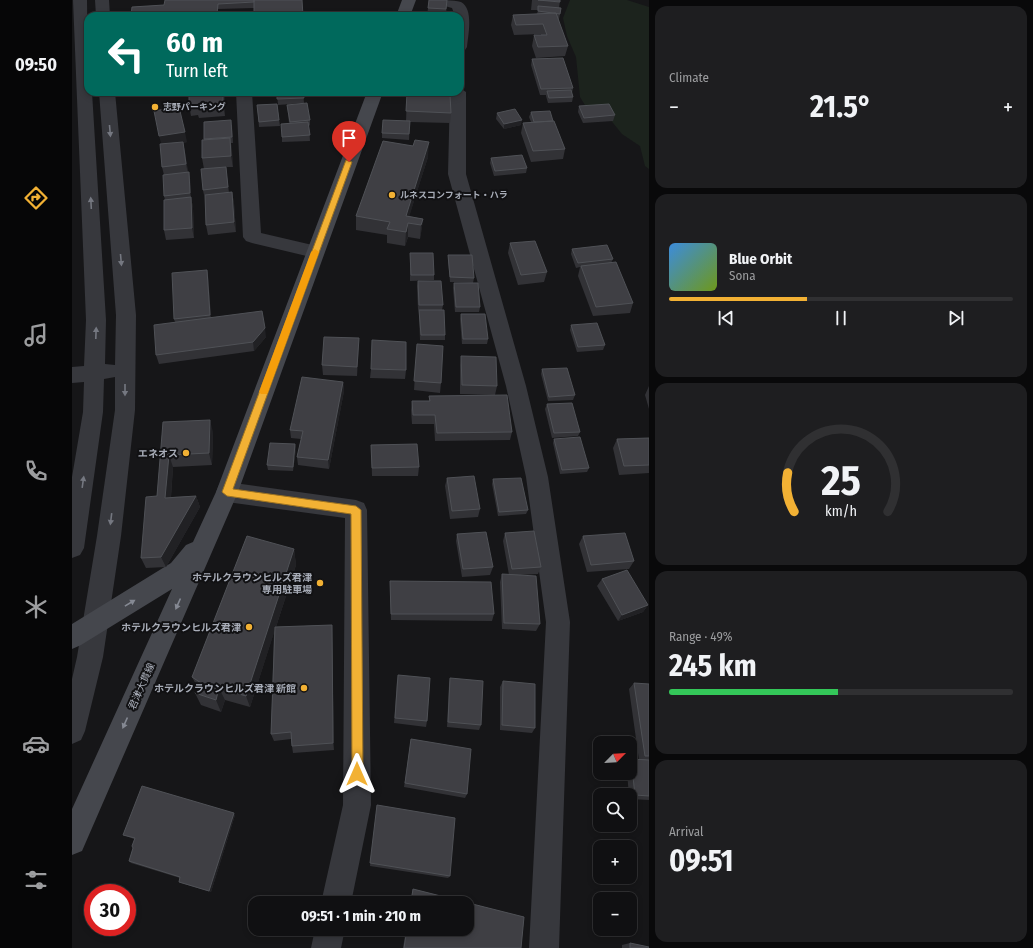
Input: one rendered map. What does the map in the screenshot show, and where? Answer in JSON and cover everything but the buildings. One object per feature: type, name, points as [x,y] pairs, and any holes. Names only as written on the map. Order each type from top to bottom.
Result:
[{"type":"main road","points":[[404,12],[409,0]]},
{"type":"main road","name":"君津大貫線","points":[[72,841],[227,492],[374,96]]},
{"type":"main road","name":"君津大貫線","points":[[72,637],[179,571],[211,530]]},
{"type":"street","points":[[80,0],[84,80]]},
{"type":"street","points":[[102,0],[103,12]]},
{"type":"street","points":[[439,0],[457,5],[461,12]]},
{"type":"street","points":[[72,548],[93,412],[95,372],[96,320],[85,96]]},
{"type":"street","points":[[72,730],[90,656],[109,536],[125,410],[126,315],[107,96]]},
{"type":"street","points":[[244,96],[252,237],[315,252]]},
{"type":"street","points":[[458,96],[457,174],[516,386],[536,470],[558,622],[544,948]]},
{"type":"street","points":[[72,375],[125,369]]},
{"type":"street","points":[[227,492],[356,510],[357,805],[338,896]]},
{"type":"street","points":[[326,948],[329,936]]},
{"type":"shaded area","points":[[570,0],[627,0],[649,7],[649,169],[645,166],[640,146],[622,134],[609,118],[588,110],[580,97],[576,57],[567,36],[563,18]]},
{"type":"slow traffic","points":[[264,392],[315,252]]},
{"type":"place","name":"志野パーキング","points":[[155,107]]},
{"type":"place","name":"ルネスコンフォート・ハラ","points":[[392,195]]},
{"type":"place","name":"エネオス","points":[[186,453]]},
{"type":"place","name":"ホテルクラウンヒルズ君津 専用駐車場","points":[[320,583]]},
{"type":"place","name":"ホテルクラウンヒルズ君津","points":[[249,627]]},
{"type":"place","name":"ホテルクラウンヒルズ君津 新館","points":[[304,688]]},
{"type":"route","points":[[349,162],[227,492],[356,510],[357,774]]}]
